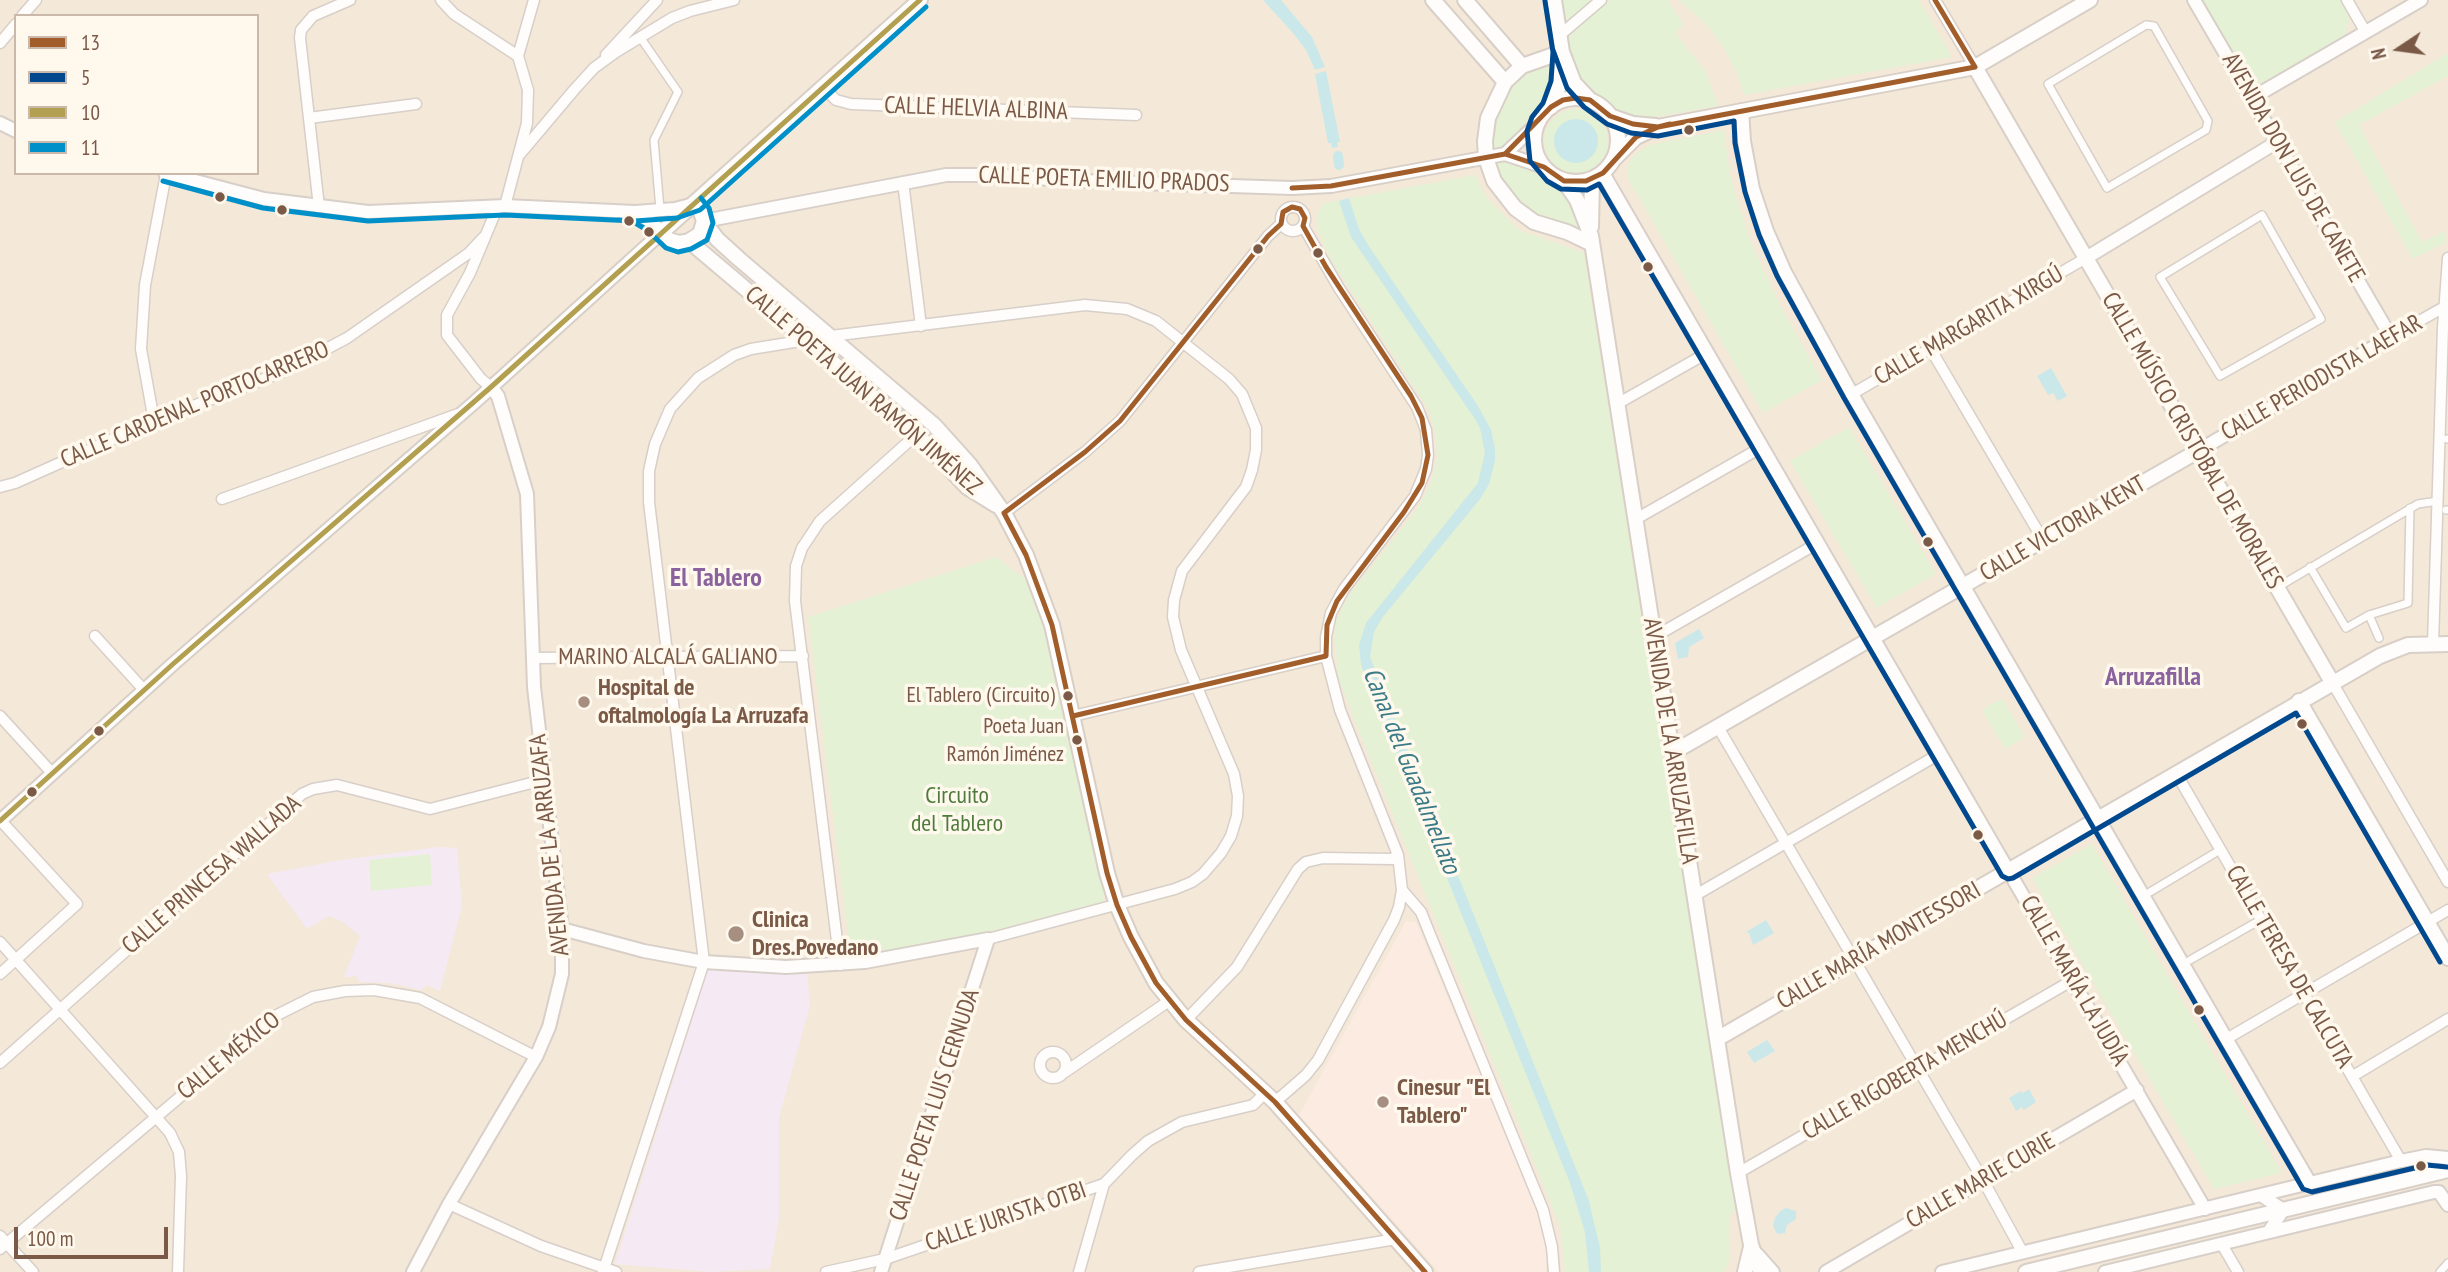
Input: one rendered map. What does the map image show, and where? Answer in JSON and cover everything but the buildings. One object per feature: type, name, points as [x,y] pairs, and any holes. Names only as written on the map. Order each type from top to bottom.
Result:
[{"type":"main road","points":[[704,221],[700,234],[689,242],[669,240],[661,233],[920,0]]},
{"type":"main road","points":[[1433,0],[1505,82]]},
{"type":"main road","points":[[1465,0],[1522,65]]},
{"type":"main road","points":[[1554,0],[1562,52],[1574,83],[1611,116],[1633,124],[1658,127]]},
{"type":"main road","points":[[1562,52],[1560,83],[1551,107],[1539,122],[1535,145],[1544,167],[1553,175],[1564,181],[1580,183],[1598,176],[1636,136],[1658,127],[1975,67],[2090,0]]},
{"type":"main road","points":[[1562,52],[1522,65],[1505,82],[1488,117],[1486,158],[1494,181],[1514,208],[1534,222],[1591,240]]},
{"type":"main road","name":"CALLE MÚSICO CRISTÓBAL DE MORALES","points":[[1975,67],[2332,682]]},
{"type":"main road","points":[[1551,107],[1563,100],[1590,100]]},
{"type":"main road","points":[[1611,116],[1618,136],[1615,158]]},
{"type":"main road","name":"AVENIDA DE LA ARRUZAFILLA","points":[[1591,240],[1598,176]]},
{"type":"main road","name":"AVENIDA DE LA ARRUZAFILLA","points":[[1564,181],[1577,200],[1591,240],[1738,1173],[1751,1245],[1761,1272]]},
{"type":"main road","name":"CALLE POETA JUAN RAMÓN JIMÉNEZ","points":[[694,204],[724,246],[934,425],[970,465],[1004,513]]},
{"type":"main road","name":"CALLE POETA JUAN RAMÓN JIMÉNEZ","points":[[689,242],[917,434],[967,487],[995,504],[1004,513]]},
{"type":"main road","name":"CALLE VICTORIA KENT","points":[[1672,753],[2198,451]]},
{"type":"main road","points":[[1004,513],[1026,555],[1052,625],[1107,873],[1130,937],[1169,1001],[1270,1098],[1425,1272]]},
{"type":"main road","name":"CALLE MARÍA MONTESSORI","points":[[1717,1039],[2332,682],[2397,648],[2420,643],[2441,644]]},
{"type":"main road","points":[[2299,701],[2448,958]]},
{"type":"main road","points":[[2026,1272],[2448,1170]]},
{"type":"main road","name":"AVENIDA DE LA ARRUZAFILLA","points":[[1745,1272],[1751,1245]]},
{"type":"street","points":[[24,14],[36,0]]},
{"type":"street","points":[[319,207],[300,54],[301,30],[313,16],[350,0]]},
{"type":"street","points":[[441,0],[454,14],[518,56],[534,0]]},
{"type":"street","points":[[520,154],[657,0]]},
{"type":"street","points":[[594,68],[640,37],[690,10],[734,0]]},
{"type":"street","points":[[1559,35],[1601,0]]},
{"type":"street","name":"CALLE MÚSICO CRISTÓBAL DE MORALES","points":[[1935,0],[1975,67]]},
{"type":"street","name":"AVENIDA DON LUIS DE CAÑETE","points":[[2194,0],[2391,337]]},
{"type":"street","points":[[2347,0],[2365,31]]},
{"type":"street","points":[[2252,99],[2421,0]]},
{"type":"street","points":[[647,11],[659,26]]},
{"type":"street","points":[[2146,25],[2154,26],[2208,121],[2206,130],[2157,160],[2107,188],[2048,84],[2146,25]]},
{"type":"street","points":[[0,43],[14,26]]},
{"type":"street","points":[[640,37],[678,92],[654,140],[660,209]]},
{"type":"street","name":"CALLE CARDENAL PORTOCARRERO","points":[[491,387],[481,379],[447,335],[447,315],[470,274],[484,237],[501,206],[520,154],[529,106],[528,90],[518,56]]},
{"type":"street","name":"CALLE HELVIA ALBINA","points":[[823,87],[836,100],[851,104],[1136,115]]},
{"type":"street","points":[[309,118],[416,104]]},
{"type":"street","points":[[1742,110],[1744,141],[1753,189],[1767,231],[1787,276],[1852,394],[2310,1183]]},
{"type":"street","points":[[1539,122],[1506,155],[1544,167]]},
{"type":"street","points":[[2086,258],[2277,142]]},
{"type":"street","name":"CALLE POETA EMILIO PRADOS","points":[[704,221],[946,175],[1292,188],[1331,186],[1506,155]]},
{"type":"street","points":[[155,421],[141,349],[145,285],[166,175]]},
{"type":"street","points":[[174,175],[264,199],[368,212],[501,206],[635,212],[675,209],[694,204]]},
{"type":"street","name":"CALLE MARÍA LA JUDÍA","points":[[1598,176],[1707,353],[2206,1209]]},
{"type":"street","points":[[903,182],[921,326]]},
{"type":"street","points":[[1292,188],[1292,207]]},
{"type":"street","points":[[1292,207],[1303,211],[1305,219],[1303,226],[1293,232],[1286,229],[1280,218],[1283,212],[1292,207]]},
{"type":"street","points":[[0,974],[77,904],[0,821],[144,690],[462,413],[661,233],[653,223],[635,212]]},
{"type":"street","points":[[2262,215],[2321,319],[2220,376],[2160,277],[2262,215]]},
{"type":"street","points":[[1004,513],[1103,437],[1140,397],[1268,236],[1282,224]]},
{"type":"street","points":[[1079,1272],[1104,1184],[1132,1155],[1163,1131],[1197,1116],[1253,1105],[1270,1098],[1306,1075],[1318,1060],[1394,920],[1402,890],[1398,855],[1340,710],[1326,656],[1327,625],[1336,601],[1415,496],[1426,469],[1428,442],[1422,418],[1411,396],[1339,288],[1303,226]]},
{"type":"street","name":"CALLE CARDENAL PORTOCARRERO","points":[[0,487],[15,483],[155,421],[285,371],[347,338],[469,253],[484,237]]},
{"type":"street","name":"CALLE MARGARITA XIRGÚ","points":[[1852,394],[2086,258]]},
{"type":"street","points":[[2441,644],[2438,501],[2448,258]]},
{"type":"street","points":[[562,929],[644,951],[704,962],[786,967],[840,965],[898,958],[988,939],[1175,889],[1192,882],[1213,864],[1231,836],[1238,806],[1234,774],[1176,634],[1173,617],[1177,583],[1189,559],[1246,487],[1254,460],[1256,428],[1242,394],[1229,379],[1156,321],[1143,314],[1098,305],[831,336],[751,349],[716,365],[698,378],[670,409],[661,427],[649,471],[649,502],[704,962],[604,1271]]},
{"type":"street","name":"CALLE PERIODISTA LAEFAR","points":[[2198,451],[2445,306]]},
{"type":"street","points":[[1930,348],[2043,540]]},
{"type":"street","points":[[1617,404],[1707,353]]},
{"type":"street","name":"AVENIDA DE LA ARRUZAFA","points":[[413,1272],[449,1204],[536,1057],[549,1027],[562,974],[562,929],[533,658],[527,494],[498,396],[491,387]]},
{"type":"street","points":[[222,499],[462,413]]},
{"type":"street","points":[[840,965],[795,589],[796,566],[813,529],[827,513],[917,434]]},
{"type":"street","points":[[1636,519],[1762,447]]},
{"type":"street","points":[[2277,587],[2410,508],[2438,501]]},
{"type":"street","points":[[2310,567],[2346,628],[2369,615],[2408,603],[2410,508]]},
{"type":"street","points":[[1654,636],[1818,543]]},
{"type":"street","points":[[2369,615],[2379,638]]},
{"type":"street","points":[[95,636],[144,690]]},
{"type":"street","name":"MARINO ALCALÁ GALIANO","points":[[533,658],[803,656]]},
{"type":"street","points":[[1073,716],[1326,656]]},
{"type":"street","name":"CALLE MÚSICO CRISTÓBAL DE MORALES","points":[[2332,682],[2448,882]]},
{"type":"street","points":[[0,716],[52,773]]},
{"type":"street","points":[[1718,726],[2023,1253]]},
{"type":"street","points":[[1695,896],[1941,753]]},
{"type":"street","name":"CALLE TERESA DE CALCUTA","points":[[2176,773],[2401,1161]]},
{"type":"street","name":"CALLE PRINCESA WALLADA","points":[[0,1062],[290,803],[313,789],[337,785],[430,809],[544,780]]},
{"type":"street","points":[[2150,892],[2215,853]]},
{"type":"street","points":[[1186,1020],[1237,967],[1298,869],[1306,862],[1323,858],[1392,859],[1398,855]]},
{"type":"street","points":[[1402,890],[1421,912],[1430,932],[1543,1210],[1552,1247],[1554,1272]]},
{"type":"street","points":[[2228,1038],[2448,910]]},
{"type":"street","points":[[2190,960],[2255,923]]},
{"type":"street","name":"CALLE POETA LUIS CERNUDA","points":[[881,1272],[988,939]]},
{"type":"street","points":[[0,942],[170,1133],[179,1152],[181,1175],[178,1272]]},
{"type":"street","name":"CALLE RIGOBERTA MENCHÚ","points":[[1738,1173],[2073,980]]},
{"type":"street","name":"CALLE MÉXICO","points":[[2,1243],[277,1015],[313,997],[345,990],[387,990],[420,998],[536,1057]]},
{"type":"street","points":[[1065,1072],[1169,1001]]},
{"type":"street","points":[[2353,1076],[2448,1019]]},
{"type":"street","name":"CALLE MARIE CURIE","points":[[1826,1272],[2137,1090]]},
{"type":"street","points":[[1942,1272],[1968,1269],[2023,1253],[2401,1161],[2427,1156],[2448,1158]]},
{"type":"street","name":"CALLE JURISTA OTBI","points":[[826,1272],[885,1259],[1104,1184]]},
{"type":"street","points":[[2105,1272],[2434,1192],[2445,1200]]},
{"type":"street","points":[[2261,1195],[2283,1210],[2270,1230]]},
{"type":"street","points":[[449,1204],[541,1246],[604,1271],[616,1272]]},
{"type":"street","points":[[1199,1272],[1396,1239]]},
{"type":"street","points":[[2,1243],[33,1272]]},
{"type":"street","points":[[2221,1243],[2238,1272]]},
{"type":"street","points":[[1751,1245],[1773,1272]]},
{"type":"street","points":[[2440,1272],[2448,1263]]},
{"type":"shaded area","points":[[0,0],[2448,0],[2448,1272],[0,1272]]},
{"type":"shaded area","points":[[439,847],[457,848],[462,906],[440,991],[427,985],[421,990],[390,983],[360,982],[356,976],[344,977],[360,936],[343,922],[329,916],[307,929],[267,874],[342,860]]},
{"type":"shaded area","points":[[1406,921],[1416,922],[1548,1236],[1546,1272],[1439,1272],[1299,1115]]},
{"type":"shaded area","points":[[708,969],[807,973],[810,1005],[779,1118],[779,1218],[770,1269],[710,1272],[615,1264]]},
{"type":"green space","points":[[1563,0],[1670,0],[1671,6],[1684,24],[1675,33],[1706,72],[1718,106],[1637,120],[1622,116],[1605,99],[1587,92],[1574,72]]},
{"type":"green space","points":[[1679,0],[1919,0],[1952,57],[1744,95],[1737,73],[1724,49],[1707,25]]},
{"type":"green space","points":[[2202,0],[2341,0],[2350,17],[2345,37],[2266,82],[2250,84]]},
{"type":"green space","points":[[2448,53],[2448,76],[2359,125],[2422,242],[2446,231],[2445,243],[2413,259],[2335,122]]},
{"type":"green space","points":[[1553,62],[1547,91],[1524,130],[1503,148],[1496,149],[1492,143],[1493,120],[1502,99],[1524,73],[1536,65]]},
{"type":"green space","points":[[1576,109],[1599,118],[1608,141],[1599,164],[1576,173],[1553,164],[1544,141],[1553,118]]},
{"type":"green space","points":[[1724,130],[1730,175],[1750,240],[1780,305],[1822,380],[1763,413],[1627,177],[1629,163],[1634,155],[1649,145]]},
{"type":"green space","points":[[1502,161],[1524,165],[1566,196],[1579,220],[1580,231],[1535,216],[1514,201],[1498,175],[1496,167]]},
{"type":"green space","points":[[1475,175],[1487,198],[1519,230],[1584,253],[1736,1209],[1729,1217],[1729,1262],[1724,1272],[1565,1272],[1560,1226],[1339,679],[1334,638],[1336,622],[1342,608],[1352,591],[1418,508],[1432,480],[1437,457],[1436,436],[1429,410],[1331,260],[1318,230],[1318,213],[1324,203]]},
{"type":"green space","points":[[1849,427],[1936,574],[1877,608],[1790,461]]},
{"type":"green space","name":"Circuito del Tablero","points":[[996,557],[1025,579],[1043,626],[1104,895],[1103,902],[987,932],[863,954],[850,950],[808,617]]},
{"type":"green space","points":[[2002,698],[2025,737],[2005,749],[1982,710]]},
{"type":"green space","points":[[2092,844],[2282,1173],[2214,1189],[2032,878]]},
{"type":"green space","points":[[430,854],[432,885],[371,891],[369,860]]},
{"type":"water","points":[[1263,0],[1281,0],[1312,37],[1325,67],[1315,70],[1306,50]]},
{"type":"water","points":[[1326,71],[1340,142],[1337,142],[1338,147],[1332,148],[1331,143],[1328,143],[1315,74]]},
{"type":"water","points":[[1576,119],[1592,125],[1598,141],[1592,157],[1576,163],[1560,157],[1554,141],[1560,125]]},
{"type":"water","points":[[1349,198],[1359,229],[1368,245],[1478,406],[1491,430],[1495,461],[1489,484],[1480,499],[1382,618],[1374,632],[1370,657],[1589,1201],[1600,1248],[1601,1272],[1589,1272],[1585,1232],[1570,1183],[1361,665],[1359,645],[1366,623],[1478,483],[1485,453],[1480,428],[1475,419],[1351,237],[1339,201]]},
{"type":"water","points":[[2051,368],[2067,396],[2058,401],[2053,393],[2048,395],[2037,376]]},
{"type":"water","points":[[1699,629],[1704,638],[1689,647],[1688,657],[1678,659],[1675,643]]},
{"type":"water","points":[[1766,920],[1774,933],[1753,945],[1749,933],[1746,932]]},
{"type":"water","points":[[1767,1040],[1775,1051],[1754,1063],[1747,1052]]},
{"type":"water","points":[[2029,1089],[2036,1102],[2024,1110],[2022,1107],[2016,1111],[2009,1098]]},
{"type":"water","points":[[1786,1208],[1796,1211],[1796,1219],[1787,1225],[1785,1233],[1777,1234],[1773,1226],[1775,1218]]},
{"type":"waterway","name":"Canal del Guadalmellato","points":[[1338,156],[1339,165]]},
{"type":"transit line","name":"10","points":[[0,821],[173,664],[491,387],[920,0]]},
{"type":"transit line","name":"13","points":[[1935,0],[1975,67]]},
{"type":"transit line","name":"5","points":[[1545,1],[1553,52],[1551,81],[1543,103],[1532,117],[1527,131],[1530,161],[1547,181],[1561,189],[1587,190],[1599,184],[2002,876],[2013,878],[2296,713],[2440,962]]},
{"type":"transit line","name":"11","points":[[163,181],[263,208],[368,221],[505,215],[635,221],[677,218],[700,210],[926,7]]},
{"type":"transit line","name":"5","points":[[1553,50],[1567,88],[1584,107],[1607,124],[1631,133],[1658,136],[1734,121],[1735,143],[1745,192],[1759,235],[1777,276],[1844,398],[2303,1189],[2312,1192],[2427,1165],[2447,1167]]},
{"type":"transit line","name":"13","points":[[1292,188],[1331,186],[1505,154],[1544,167],[1564,181],[1586,181],[1603,173],[1636,137],[1658,127],[1975,67]]},
{"type":"transit line","name":"13","points":[[1505,154],[1551,107],[1563,100],[1590,100],[1610,116],[1633,124],[1658,127],[1670,124]]},
{"type":"transit line","name":"11","points":[[618,220],[632,221],[647,230],[666,248],[678,252],[691,249],[707,240],[713,223],[709,208],[701,198]]},
{"type":"transit line","name":"13","points":[[1073,716],[1326,656],[1327,625],[1337,601],[1404,512],[1422,483],[1428,455],[1422,418],[1411,396],[1326,267],[1303,226],[1305,218],[1300,209],[1292,207],[1283,212],[1281,224],[1268,236],[1120,421],[1085,452],[1004,513],[1026,555],[1052,625],[1107,873],[1117,905],[1156,983],[1186,1020],[1275,1102],[1425,1272]]},
{"type":"place","name":"El Tablero (Circuito)","points":[[1068,696]]},
{"type":"place","name":"Hospital de oftalmología La Arruzafa","points":[[584,702]]},
{"type":"place","name":"Poeta Juan Ramón Jiménez","points":[[1077,740]]},
{"type":"place","name":"Clinica Dres.Povedano","points":[[736,934]]},
{"type":"place","name":"Cinesur \"El Tablero\"","points":[[1383,1102]]},
{"type":"district","name":"El Tablero","points":[[716,579]]},
{"type":"district","name":"Arruzafilla","points":[[2153,678]]}]
